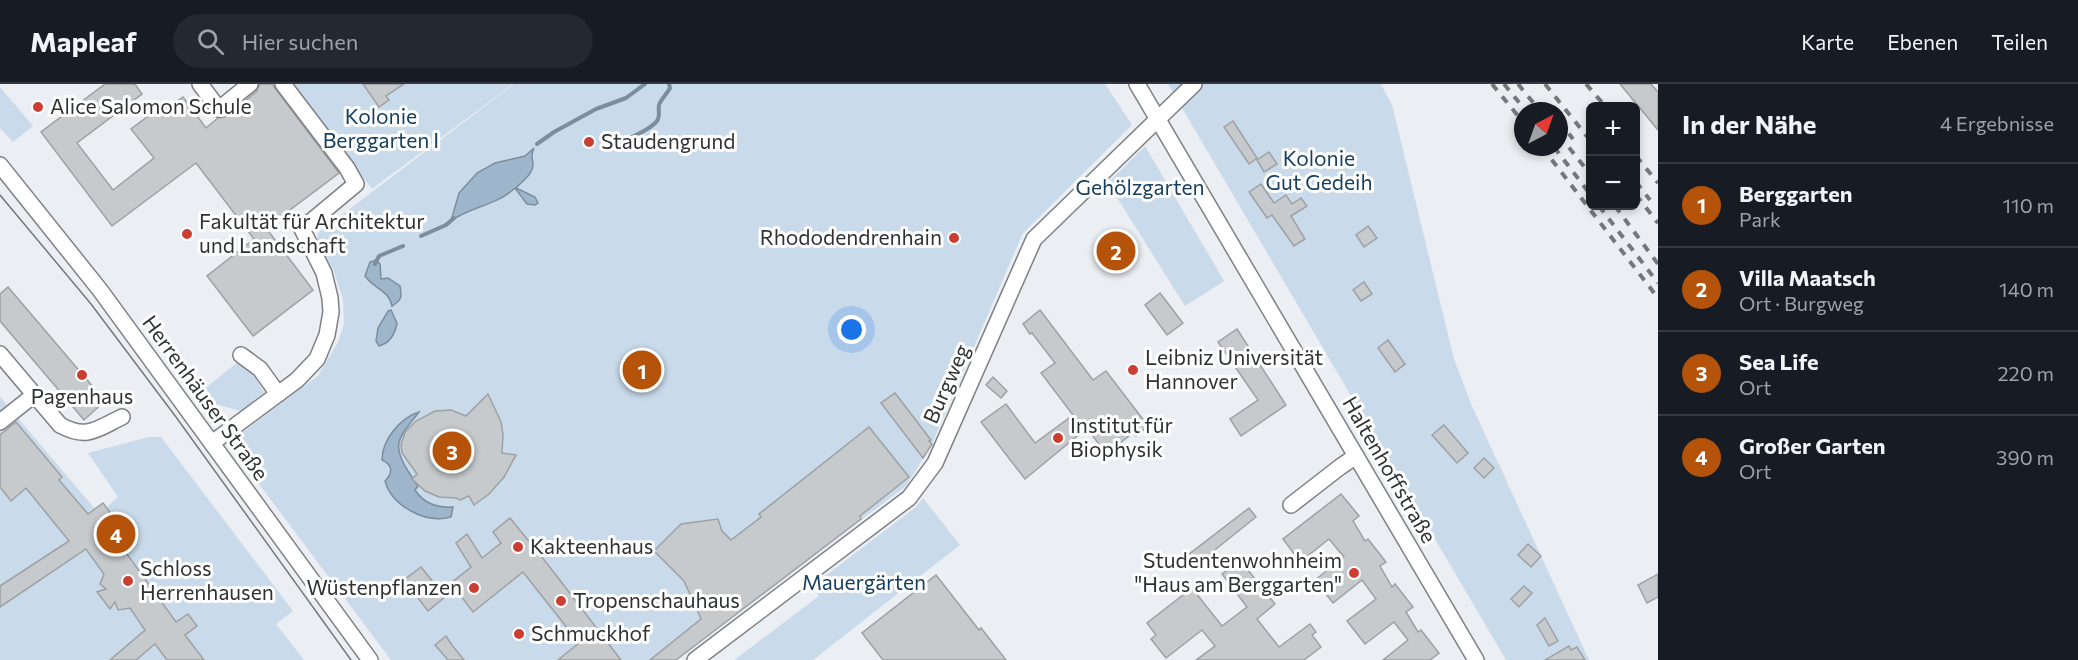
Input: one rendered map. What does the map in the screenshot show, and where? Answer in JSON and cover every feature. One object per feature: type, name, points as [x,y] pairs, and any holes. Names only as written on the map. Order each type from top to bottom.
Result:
[{"type":"street","points":[[200,84],[219,109],[250,84]]},
{"type":"street","points":[[212,443],[297,380],[317,359],[327,335],[331,312],[324,273],[302,229],[356,184],[347,168],[284,84]]},
{"type":"street","name":"Haltenhoffstraße","points":[[1137,84],[1476,660]]},
{"type":"street","name":"Burgweg","points":[[695,660],[909,498],[935,463],[1034,239],[1194,84]]},
{"type":"street","name":"Herrenhäuser Straße","points":[[0,165],[100,290],[370,660]]},
{"type":"street","points":[[0,354],[60,425],[72,432],[86,434],[122,417]]},
{"type":"street","points":[[241,355],[260,369],[278,394]]},
{"type":"street","points":[[2,416],[34,395]]},
{"type":"street","points":[[1291,505],[1356,456]]},
{"type":"green space","name":"Kolonie Berggarten I","points":[[292,84],[513,84],[372,189]]},
{"type":"green space","points":[[514,84],[1105,84],[1132,125],[1023,233],[932,444],[906,486],[676,660],[464,660],[446,636],[435,645],[448,660],[391,660],[244,464],[231,441],[318,376],[338,342],[344,324],[343,299],[333,269],[317,241],[318,233]]},
{"type":"green space","name":"Kolonie Gut Gedeih","points":[[1168,84],[1381,84],[1392,105],[1454,359],[1471,404],[1589,660],[1506,660]]},
{"type":"green space","points":[[0,87],[33,126],[13,142],[0,128]]},
{"type":"green space","name":"Gehölzgarten","points":[[1145,146],[1224,281],[1185,306],[1108,183]]},
{"type":"green space","points":[[239,361],[255,377],[264,393],[241,411],[211,403],[202,391]]},
{"type":"green space","points":[[0,397],[95,509],[103,503],[107,507],[118,497],[88,453],[149,437],[161,437],[293,611],[276,624],[304,660],[0,660]]},
{"type":"green space","name":"Mauergärten","points":[[923,498],[960,545],[813,660],[734,660],[819,596],[812,586],[916,507]]},
{"type":"shaded area","points":[[534,148],[532,171],[516,188],[535,197],[538,203],[527,204],[515,188],[500,199],[451,221],[459,193],[477,173],[495,163],[525,156]]},
{"type":"shaded area","points":[[376,260],[380,264],[381,279],[388,278],[400,286],[400,298],[392,306],[388,296],[365,276],[370,262]]},
{"type":"shaded area","points":[[391,310],[397,323],[395,331],[389,340],[379,346],[376,341],[378,328],[388,311]]},
{"type":"shaded area","points":[[419,412],[400,439],[399,453],[418,486],[415,490],[422,499],[442,507],[453,507],[451,517],[431,518],[411,511],[395,498],[385,481],[391,469],[382,460],[385,445],[393,431],[405,419]]},
{"type":"building","points":[[105,84],[135,84],[142,94],[77,143],[113,190],[154,158],[131,129],[155,111],[158,115],[183,97],[206,128],[218,118],[225,117],[256,92],[260,84],[272,84],[339,173],[266,228],[313,290],[253,336],[207,276],[254,239],[196,163],[112,226],[41,132]]},
{"type":"building","points":[[363,84],[404,84],[386,96],[389,100],[379,107]]},
{"type":"building","points":[[1620,84],[1651,84],[1658,92],[1658,130],[1640,108],[1640,102],[1635,102]]},
{"type":"building","points":[[1233,121],[1257,158],[1249,164],[1224,127]]},
{"type":"building","points":[[1269,152],[1277,164],[1264,172],[1257,160]]},
{"type":"building","points":[[1261,184],[1274,203],[1286,195],[1292,204],[1301,198],[1307,206],[1291,216],[1305,239],[1294,246],[1272,215],[1267,218],[1249,192]]},
{"type":"building","points":[[1368,226],[1377,238],[1364,247],[1356,235]]},
{"type":"building","points":[[1117,233],[1133,257],[1116,269],[1100,245]]},
{"type":"building","points":[[1364,282],[1372,294],[1361,301],[1353,290]]},
{"type":"building","points":[[8,287],[105,401],[84,420],[0,321],[0,294]]},
{"type":"building","points":[[1160,293],[1183,323],[1167,335],[1145,305]]},
{"type":"building","points":[[1040,310],[1093,380],[1106,371],[1148,426],[1136,436],[1133,433],[1106,454],[1087,428],[1025,479],[981,422],[1006,404],[1035,443],[1073,415],[1041,373],[1055,363],[1023,324]]},
{"type":"building","points":[[1237,329],[1286,405],[1241,436],[1230,419],[1258,400],[1218,342]]},
{"type":"building","points":[[1388,340],[1405,364],[1395,372],[1378,348]]},
{"type":"building","points":[[993,377],[1007,391],[1001,398],[986,385]]},
{"type":"building","points":[[895,393],[931,440],[929,441],[932,444],[923,458],[881,403]]},
{"type":"building","points":[[488,394],[501,422],[502,453],[516,455],[504,477],[489,494],[474,505],[469,496],[460,500],[439,497],[425,491],[412,479],[417,474],[402,453],[401,445],[405,432],[416,421],[435,411],[451,410],[466,416]]},
{"type":"building","points":[[16,422],[62,477],[59,480],[88,514],[103,503],[115,519],[106,525],[176,622],[188,614],[197,626],[185,635],[204,660],[167,660],[155,644],[136,660],[110,660],[145,630],[130,608],[118,610],[115,602],[110,609],[97,592],[106,589],[100,584],[104,574],[86,549],[0,607],[0,586],[69,541],[26,488],[11,501],[0,487],[0,435]]},
{"type":"building","points":[[1444,425],[1468,453],[1457,463],[1432,435]]},
{"type":"building","points":[[869,427],[909,477],[860,516],[861,519],[676,660],[650,660],[701,619],[684,581],[654,551],[681,524],[718,519],[722,531],[731,540],[761,517],[759,514]]},
{"type":"building","points":[[1484,458],[1494,468],[1484,478],[1474,468]]},
{"type":"building","name":"Studentenwohnheim \"Haus am Berggarten\"","points":[[1341,494],[1359,516],[1353,521],[1365,541],[1368,539],[1386,562],[1380,566],[1392,587],[1395,584],[1413,607],[1406,612],[1418,632],[1421,630],[1439,653],[1430,660],[1383,660],[1408,640],[1394,622],[1365,644],[1347,621],[1376,599],[1362,580],[1333,603],[1315,580],[1344,557],[1329,539],[1300,562],[1283,539]]},
{"type":"building","points":[[1249,508],[1256,517],[1196,565],[1188,555]]},
{"type":"building","points":[[510,518],[621,660],[558,660],[579,643],[523,572],[473,612],[451,583],[471,567],[456,543],[467,534],[482,558],[501,543],[493,532]]},
{"type":"building","points":[[1528,544],[1541,556],[1531,567],[1518,555]]},
{"type":"building","points":[[1240,560],[1275,604],[1257,619],[1279,647],[1310,624],[1316,632],[1312,635],[1321,647],[1304,660],[1196,660],[1215,646],[1202,630],[1166,658],[1151,639],[1156,635],[1147,623],[1192,588],[1222,626],[1247,607],[1222,574]]},
{"type":"building","points":[[421,567],[445,597],[428,611],[404,580]]},
{"type":"building","points":[[1658,574],[1658,597],[1647,603],[1638,585]]},
{"type":"building","points":[[936,575],[1006,660],[883,660],[862,633]]},
{"type":"building","points":[[1524,586],[1532,593],[1519,607],[1511,599]]},
{"type":"building","points":[[1545,618],[1558,641],[1549,646],[1537,625]]},
{"type":"building","points":[[446,636],[464,660],[448,660],[435,645]]},
{"type":"building","points":[[1569,646],[1571,650],[1577,647],[1585,660],[1545,660]]},
{"type":"waterway","points":[[537,144],[596,109],[626,98],[645,84]]},
{"type":"waterway","points":[[612,146],[656,123],[659,117],[659,105],[670,88],[669,84]]},
{"type":"waterway","points":[[421,236],[446,225],[454,218]]},
{"type":"waterway","points":[[375,264],[379,256],[403,246]]},
{"type":"tram line","points":[[0,195],[91,304],[176,417],[351,660]]},
{"type":"railway","points":[[1492,84],[1514,111]]},
{"type":"railway","points":[[1504,84],[1519,102]]},
{"type":"railway","points":[[1518,84],[1533,102]]},
{"type":"railway","points":[[1545,84],[1586,135]]},
{"type":"railway","points":[[1586,84],[1602,102]]},
{"type":"railway","points":[[1568,133],[1573,139]]},
{"type":"railway","points":[[1568,146],[1586,169]]},
{"type":"railway","points":[[1549,156],[1658,298]]},
{"type":"railway","points":[[1561,156],[1586,189]]},
{"type":"railway","points":[[1640,161],[1658,183]]},
{"type":"railway","points":[[1640,187],[1650,200]]},
{"type":"railway","points":[[1640,200],[1658,223]]},
{"type":"railway","points":[[1602,210],[1658,283]]},
{"type":"railway","points":[[1618,210],[1658,264]]},
{"type":"place","name":"Alice Salomon Schule","points":[[38,107]]},
{"type":"place","name":"Staudengrund","points":[[589,142]]},
{"type":"place","name":"Fakultät für Architektur und Landschaft","points":[[187,234]]},
{"type":"place","name":"Rhododendrenhain","points":[[954,238]]},
{"type":"place","name":"Villa Maatsch","points":[[1116,251]]},
{"type":"place","name":"Berggarten","points":[[642,370]]},
{"type":"place","name":"Leibniz Universität Hannover","points":[[1133,370]]},
{"type":"place","name":"Pagenhaus","points":[[82,375]]},
{"type":"place","name":"Institut für Biophysik","points":[[1058,438]]},
{"type":"place","name":"Sea Life","points":[[452,451]]},
{"type":"place","name":"Großer Garten","points":[[116,534]]},
{"type":"place","name":"Kakteenhaus","points":[[518,547]]},
{"type":"place","name":"Studentenwohnheim \"Haus am Berggarten\"","points":[[1354,573]]},
{"type":"place","name":"Schloss Herrenhausen","points":[[128,581]]},
{"type":"place","name":"Wüstenpflanzen","points":[[474,588]]},
{"type":"place","name":"Tropenschauhaus","points":[[561,601]]},
{"type":"place","name":"Schmuckhof","points":[[519,634]]}]
